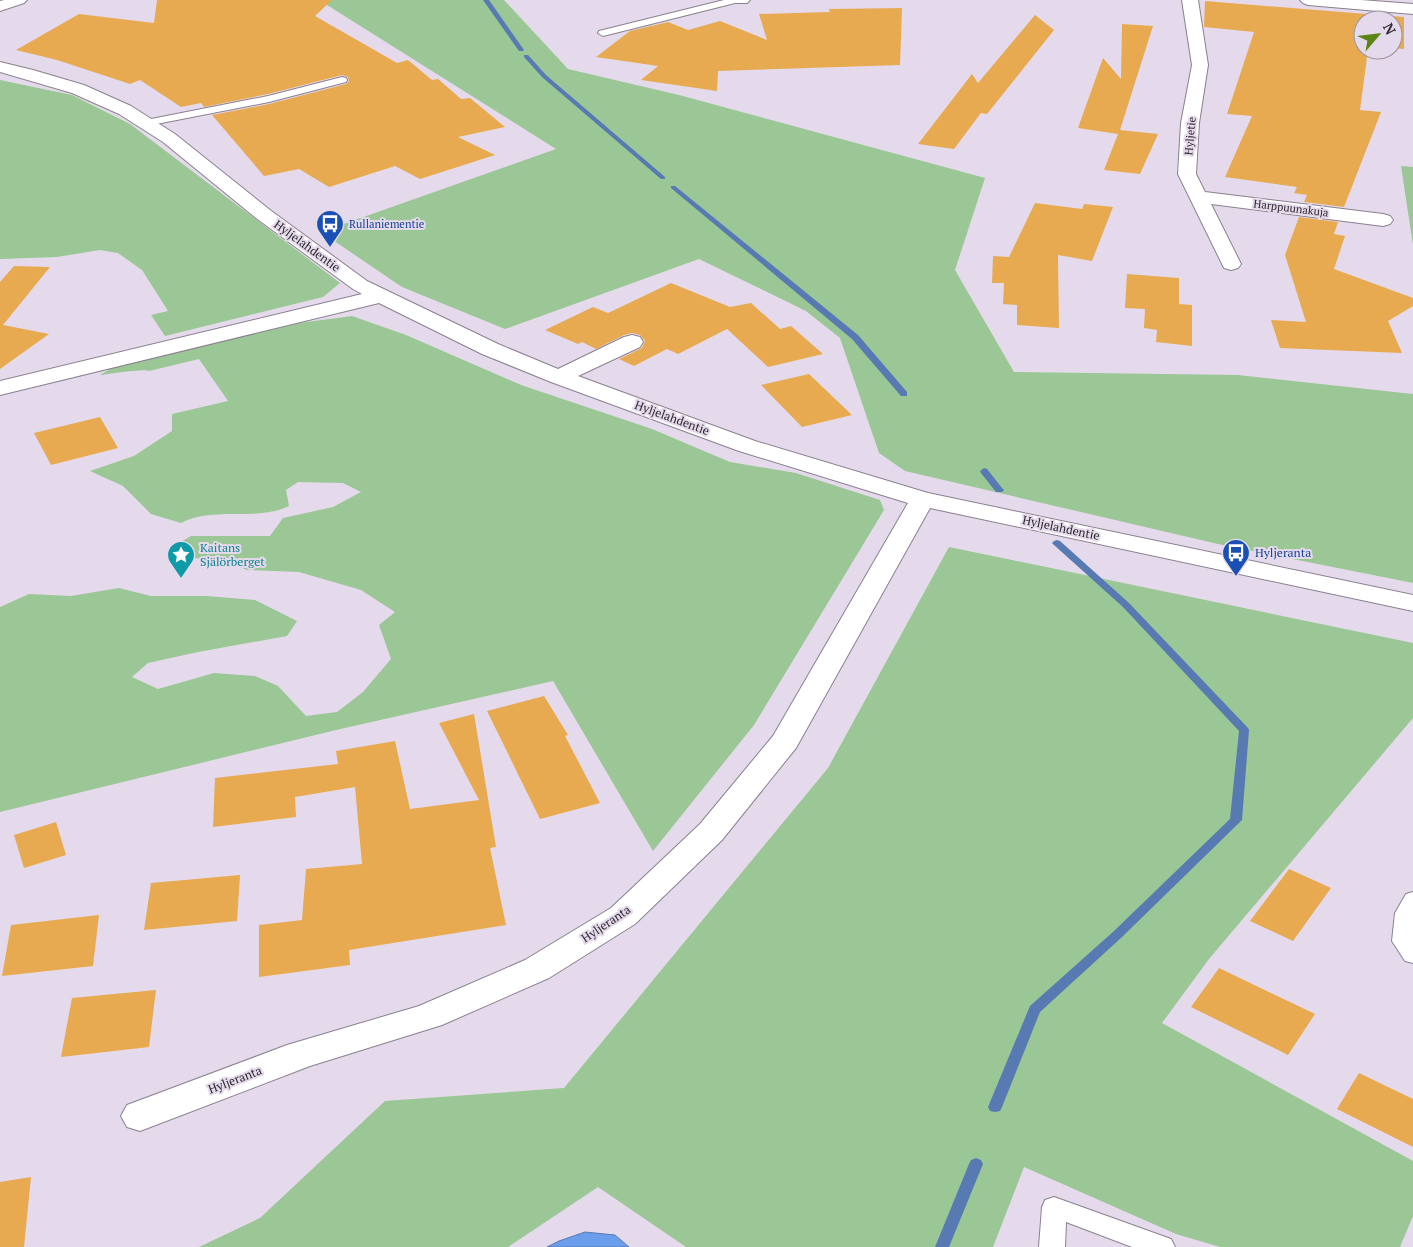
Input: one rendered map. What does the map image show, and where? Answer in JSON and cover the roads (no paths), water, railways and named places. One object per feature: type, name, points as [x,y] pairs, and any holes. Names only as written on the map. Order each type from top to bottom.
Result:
[{"type":"street","points":[[0,6],[19,0]]},
{"type":"street","points":[[736,0],[742,0]]},
{"type":"street","name":"Hyljetie","points":[[1190,0],[1200,65],[1190,123],[1187,174],[1231,264]]},
{"type":"street","points":[[1308,0],[1413,9]]},
{"type":"street","name":"Hyljelahdentie","points":[[0,67],[27,73],[78,89],[125,110],[169,138],[286,231],[360,285],[490,349],[559,377],[747,446],[923,499],[1413,603]]},
{"type":"street","name":"Harppuunakuja","points":[[1198,196],[1383,220]]},
{"type":"street","points":[[0,388],[381,296]]},
{"type":"street","points":[[559,377],[632,342]]},
{"type":"street","name":"Hyljeranta","points":[[140,1116],[300,1055],[430,1016],[537,969],[622,916],[711,832],[785,741],[923,499]]},
{"type":"lane","points":[[603,34],[736,0]]},
{"type":"lane","points":[[146,123],[269,99],[342,80]]},
{"type":"lane","points":[[1413,899],[1406,913],[1403,940],[1413,955]]},
{"type":"lane","points":[[1052,1247],[1054,1207],[1162,1247]]},
{"type":"water","points":[[585,1232],[615,1235],[629,1247],[547,1247]]},
{"type":"waterway","points":[[486,0],[521,50]]},
{"type":"waterway","points":[[526,56],[544,76],[663,178]]},
{"type":"waterway","points":[[673,187],[855,337],[904,394]]},
{"type":"waterway","points":[[984,471],[999,490]]},
{"type":"waterway","points":[[995,1107],[1035,1009],[1118,934],[1236,820],[1244,730],[1126,605],[1057,543]]},
{"type":"waterway","points":[[942,1247],[976,1164]]},
{"type":"place","name":"Rullaniementie","points":[[330,248]]},
{"type":"place","name":"Hyljeranta","points":[[1236,577]]},
{"type":"place","name":"Kaitans Själörberget","points":[[181,579]]}]
